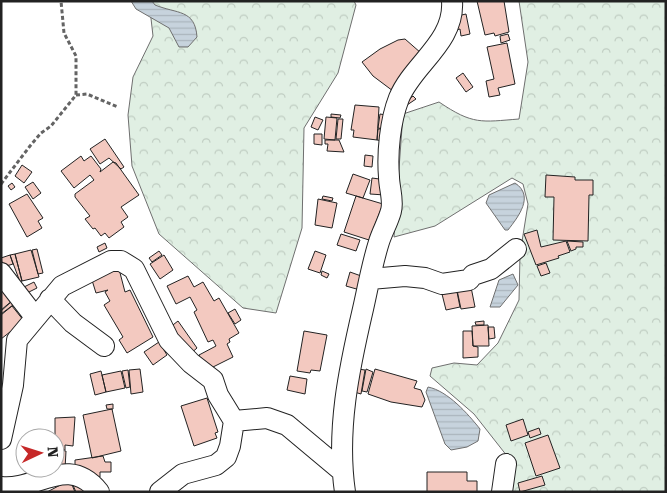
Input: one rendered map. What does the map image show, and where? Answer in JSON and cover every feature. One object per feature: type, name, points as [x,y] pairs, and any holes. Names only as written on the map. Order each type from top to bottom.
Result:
[{"type":"street","points":[[345,492],[342,471],[342,420],[354,351],[370,279],[379,242],[392,209],[388,176],[391,138],[399,98],[418,70],[443,39],[453,9],[452,1]]},
{"type":"street","points":[[370,279],[405,276],[425,278],[442,284],[469,280],[473,275],[491,269],[516,248]]},
{"type":"street","points":[[1,439],[13,385],[17,340],[62,286],[111,261],[121,261],[134,269],[170,340],[191,363],[213,380],[218,395],[234,421],[230,446],[226,457],[216,465],[183,474],[160,492]]},
{"type":"street","points":[[1,273],[35,317]]},
{"type":"street","points":[[50,299],[73,323],[104,346]]},
{"type":"street","points":[[234,421],[267,418],[287,425],[342,471]]},
{"type":"street","points":[[502,492],[506,464]]},
{"type":"street","points":[[1,486],[12,488],[58,473],[78,476],[103,491]]},
{"type":"path","points":[[1,184],[30,146],[41,133],[51,126],[76,94],[76,56],[64,33],[60,1]]},
{"type":"path","points":[[76,94],[87,94],[118,107]]},
{"type":"green space","points":[[149,1],[354,1],[356,5],[338,73],[304,128],[302,228],[276,313],[243,308],[159,234],[132,166],[128,115],[133,77],[153,36]]},
{"type":"green space","points":[[519,1],[666,1],[666,492],[510,492],[511,461],[474,414],[430,376],[432,368],[454,363],[477,365],[498,343],[519,300],[520,254],[528,204],[523,184],[512,178],[435,226],[394,237],[403,114],[439,102],[460,115],[478,120],[519,119],[528,62]]},
{"type":"shaded area","points":[[131,1],[152,1],[155,5],[189,17],[196,28],[197,37],[188,47],[179,47],[169,28],[136,9]]},
{"type":"shaded area","points":[[515,183],[524,194],[523,206],[508,230],[505,230],[486,203],[489,195]]},
{"type":"shaded area","points":[[513,274],[518,285],[500,307],[490,307],[499,280]]},
{"type":"shaded area","points":[[428,387],[450,398],[470,417],[480,429],[478,441],[467,447],[451,450],[445,444],[426,392]]},
{"type":"building","points":[[477,1],[504,1],[509,32],[495,36],[494,33],[485,35]]},
{"type":"building","points":[[466,14],[470,34],[461,36],[460,29],[456,30],[453,17]]},
{"type":"building","points":[[508,34],[510,40],[501,43],[500,36]]},
{"type":"building","points":[[405,39],[421,53],[393,91],[373,76],[362,62],[380,49],[398,40]]},
{"type":"building","points":[[507,43],[515,84],[498,88],[500,95],[489,97],[486,81],[494,79],[487,47]]},
{"type":"building","points":[[463,73],[473,87],[466,92],[456,78]]},
{"type":"building","points":[[413,96],[416,99],[404,107],[402,104]]},
{"type":"building","points":[[355,105],[379,107],[377,140],[353,137],[354,130],[351,130]]},
{"type":"building","points":[[331,114],[341,115],[340,118],[331,117]]},
{"type":"building","points":[[380,114],[386,115],[384,129],[378,128]]},
{"type":"building","points":[[315,117],[323,120],[318,130],[311,127]]},
{"type":"building","points":[[326,117],[337,118],[335,140],[324,139]]},
{"type":"building","points":[[338,119],[343,119],[341,139],[336,139]]},
{"type":"building","points":[[378,129],[384,129],[383,141],[377,140]]},
{"type":"building","points":[[314,134],[322,134],[322,145],[314,144]]},
{"type":"building","points":[[105,139],[124,167],[121,169],[109,158],[100,164],[90,149]]},
{"type":"building","points":[[325,140],[339,140],[344,152],[327,151],[328,144],[325,144]]},
{"type":"building","points":[[365,155],[373,156],[372,167],[364,166]]},
{"type":"building","points":[[81,156],[84,161],[91,156],[101,169],[100,172],[113,162],[116,163],[139,195],[121,207],[128,217],[121,222],[124,227],[109,238],[105,233],[101,236],[95,228],[93,229],[85,219],[90,216],[75,197],[75,194],[94,180],[90,175],[74,188],[61,171]]},
{"type":"building","points":[[22,165],[32,172],[24,183],[15,176]]},
{"type":"building","points":[[353,174],[370,180],[363,198],[346,193]]},
{"type":"building","points":[[546,175],[575,177],[575,180],[593,180],[593,195],[589,195],[588,241],[553,240],[554,197],[545,197]]},
{"type":"building","points":[[372,178],[387,180],[385,195],[370,194]]},
{"type":"building","points":[[33,182],[41,193],[33,199],[25,187]]},
{"type":"building","points":[[12,183],[15,187],[11,190],[8,186]]},
{"type":"building","points":[[27,194],[43,218],[38,221],[42,228],[27,237],[9,204]]},
{"type":"building","points":[[323,196],[333,198],[332,201],[322,199]]},
{"type":"building","points":[[356,196],[383,204],[369,240],[344,232]]},
{"type":"building","points":[[318,199],[337,203],[332,228],[315,225]]},
{"type":"building","points":[[537,230],[541,247],[566,241],[570,252],[558,256],[559,258],[536,265],[524,234]]},
{"type":"building","points":[[341,234],[360,240],[356,251],[337,245]]},
{"type":"building","points":[[567,241],[583,242],[583,247],[576,247],[576,249],[571,251]]},
{"type":"building","points":[[105,243],[107,248],[99,252],[97,247]]},
{"type":"building","points":[[37,249],[43,273],[38,274],[32,250]]},
{"type":"building","points":[[31,250],[39,277],[22,281],[15,254]]},
{"type":"building","points":[[159,251],[162,255],[152,262],[149,258]]},
{"type":"building","points":[[315,251],[326,255],[320,273],[308,269]]},
{"type":"building","points":[[15,254],[22,281],[20,282],[10,255]]},
{"type":"building","points":[[10,255],[13,264],[3,267],[1,258]]},
{"type":"building","points":[[164,255],[173,270],[160,279],[150,264]]},
{"type":"building","points":[[546,263],[550,273],[541,276],[537,266]]},
{"type":"building","points":[[119,269],[125,292],[130,290],[153,337],[127,353],[119,340],[123,337],[104,305],[110,301],[105,292],[108,290],[96,293],[91,277]]},
{"type":"building","points":[[322,271],[329,274],[327,278],[321,275]]},
{"type":"building","points":[[350,272],[364,277],[360,290],[346,286]]},
{"type":"building","points":[[188,276],[194,287],[203,282],[214,301],[219,298],[239,333],[229,339],[230,342],[227,344],[233,357],[209,369],[203,366],[199,355],[216,346],[213,340],[208,342],[194,312],[197,310],[190,297],[176,304],[167,286]]},
{"type":"building","points":[[34,282],[37,288],[25,294],[22,288]]},
{"type":"building","points":[[1,287],[13,300],[1,310]]},
{"type":"building","points":[[456,287],[460,307],[446,310],[441,290]]},
{"type":"building","points":[[471,287],[475,307],[461,309],[457,290]]},
{"type":"building","points":[[11,302],[13,305],[1,314],[1,311]]},
{"type":"building","points":[[12,306],[24,321],[1,339],[1,315]]},
{"type":"building","points":[[235,309],[241,320],[235,324],[228,313]]},
{"type":"building","points":[[178,321],[197,348],[189,355],[169,328]]},
{"type":"building","points":[[484,321],[484,325],[476,325],[475,322]]},
{"type":"building","points":[[488,325],[489,346],[473,346],[472,326]]},
{"type":"building","points":[[488,327],[494,327],[495,338],[489,339]]},
{"type":"building","points":[[304,331],[327,335],[320,371],[311,370],[310,373],[297,371]]},
{"type":"building","points":[[463,331],[472,331],[473,346],[478,347],[478,357],[463,358]]},
{"type":"building","points":[[159,342],[167,355],[153,365],[144,352]]},
{"type":"building","points":[[140,369],[143,392],[131,394],[129,370]]},
{"type":"building","points":[[358,369],[365,370],[361,394],[351,391]]},
{"type":"building","points":[[366,369],[373,372],[367,392],[362,391]]},
{"type":"building","points":[[375,369],[417,381],[414,388],[421,390],[425,400],[422,407],[391,402],[368,394]]},
{"type":"building","points":[[128,370],[130,387],[126,388],[122,371]]},
{"type":"building","points":[[101,371],[106,392],[95,395],[90,374]]},
{"type":"building","points":[[121,371],[125,388],[106,392],[102,375]]},
{"type":"building","points":[[290,376],[307,379],[305,394],[287,390]]},
{"type":"building","points":[[207,398],[218,432],[215,433],[217,438],[194,446],[181,406]]},
{"type":"building","points":[[113,404],[113,409],[107,409],[106,405]]},
{"type":"building","points":[[112,409],[121,451],[92,458],[83,415]]},
{"type":"building","points":[[75,417],[73,446],[65,445],[65,428],[55,428],[55,418]]},
{"type":"building","points":[[523,419],[528,435],[511,441],[506,425]]},
{"type":"building","points":[[539,428],[541,434],[530,438],[528,432]]},
{"type":"building","points":[[548,435],[560,468],[536,476],[525,443]]},
{"type":"building","points":[[103,456],[105,462],[111,462],[111,472],[100,472],[100,477],[90,477],[75,471],[75,460]]},
{"type":"building","points":[[427,472],[467,472],[467,481],[477,481],[477,492],[427,492]]},
{"type":"building","points":[[542,476],[545,485],[520,492],[518,483]]},
{"type":"building","points":[[70,480],[75,492],[47,492]]},
{"type":"building","points":[[72,483],[82,485],[86,492],[76,492]]}]
